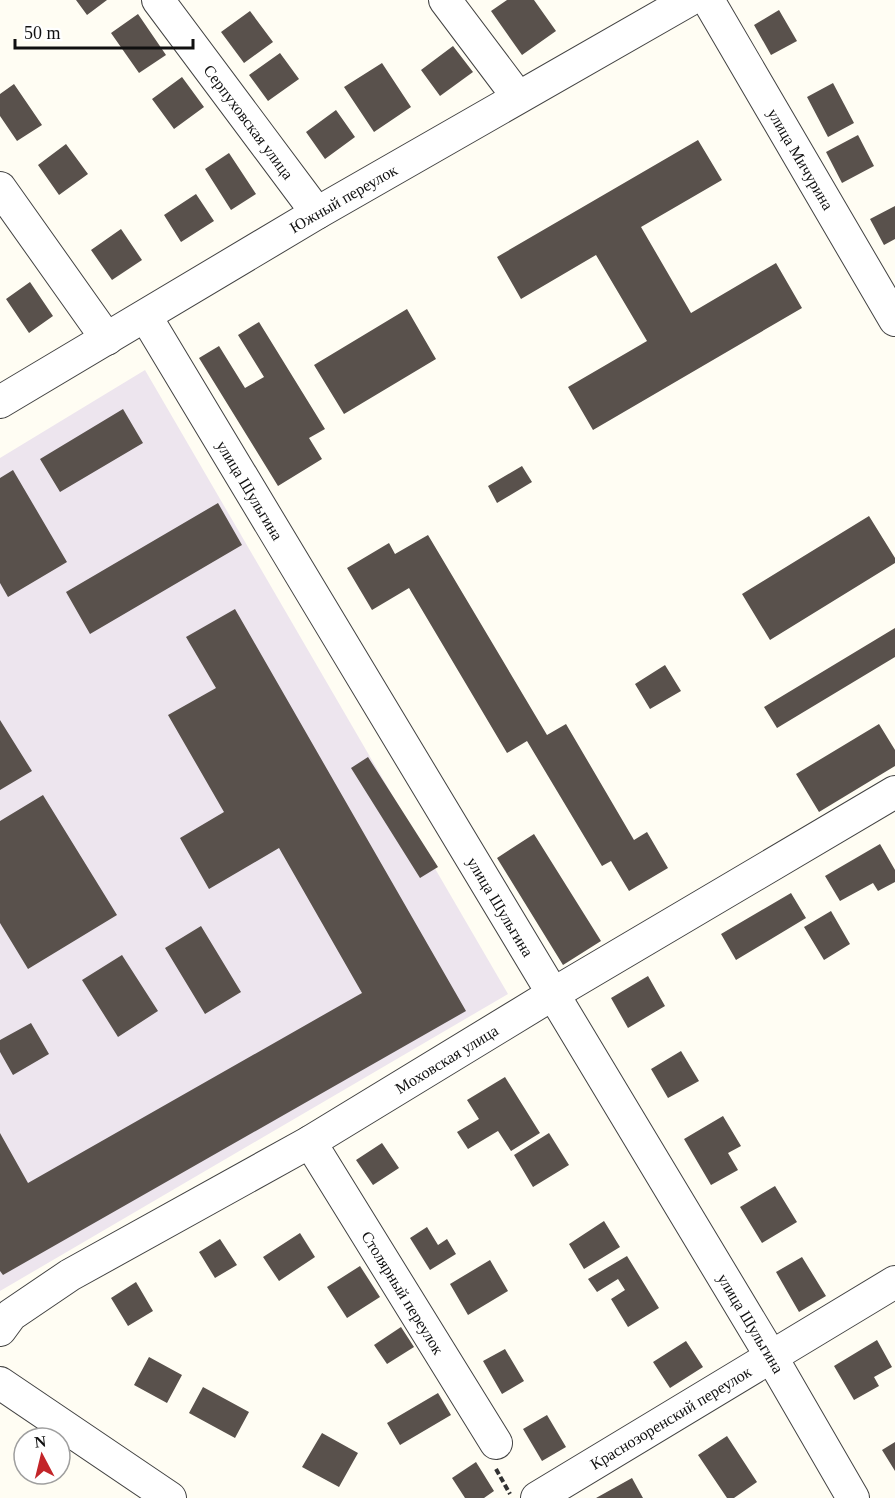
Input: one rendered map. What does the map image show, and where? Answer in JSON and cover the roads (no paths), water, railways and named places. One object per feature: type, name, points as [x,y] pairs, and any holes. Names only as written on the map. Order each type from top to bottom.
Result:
[{"type":"street","name":"Серпуховская улица","points":[[158,0],[317,213]]},
{"type":"street","points":[[445,0],[518,97]]},
{"type":"street","name":"Южный переулок","points":[[0,402],[317,213],[689,0]]},
{"type":"street","name":"улица Мичурина","points":[[708,0],[895,320]]},
{"type":"street","points":[[0,188],[107,339]]},
{"type":"street","name":"улица Шульгина","points":[[146,317],[772,1358],[853,1498]]},
{"type":"street","name":"Моховская улица","points":[[0,1330],[11,1315],[70,1275],[310,1142],[553,994],[895,792]]},
{"type":"street","name":"Столярный переулок","points":[[310,1142],[496,1443]]},
{"type":"street","name":"Краснозоренский переулок","points":[[537,1498],[895,1282]]},
{"type":"street","points":[[0,1383],[170,1498]]}]
